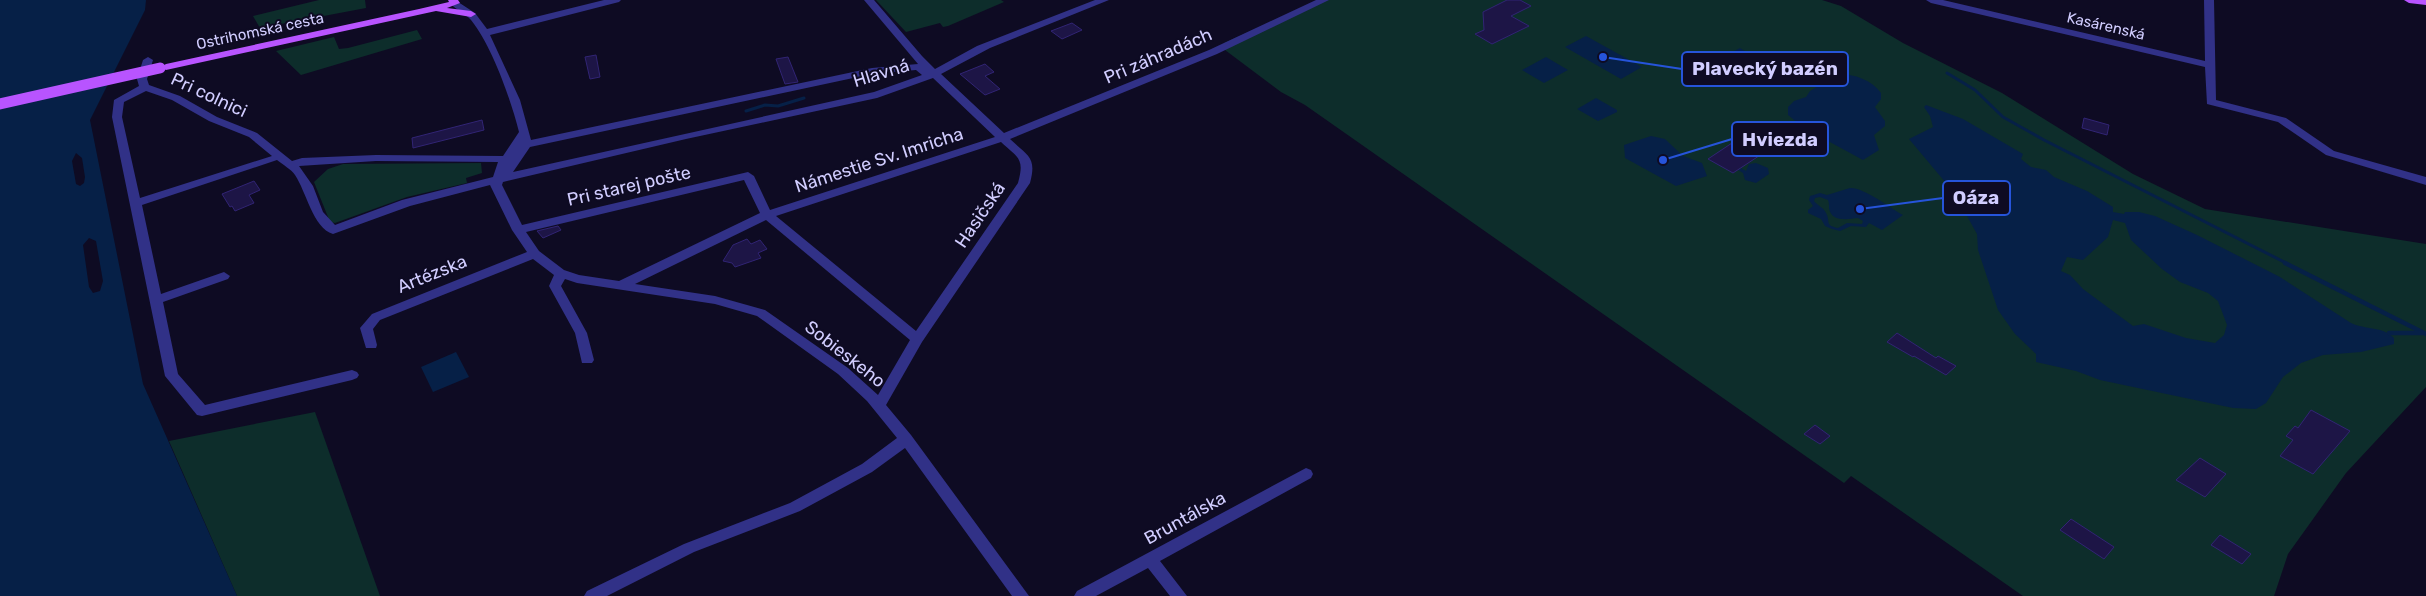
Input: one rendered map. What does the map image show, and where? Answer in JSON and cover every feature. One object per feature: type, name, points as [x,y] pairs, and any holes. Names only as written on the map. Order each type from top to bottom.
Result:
[{"type":"main road","points":[[2409,0],[2426,2]]},
{"type":"main road","points":[[0,104],[163,67],[226,48],[420,10],[439,3],[454,1]]},
{"type":"main road","points":[[420,10],[447,10],[471,14]]},
{"type":"street","points":[[485,33],[616,0]]},
{"type":"street","name":"Hasičská","points":[[869,0],[927,70],[1026,160],[1028,168],[1026,177],[917,339],[880,405]]},
{"type":"street","name":"Hlavná","points":[[292,165],[307,186],[318,214],[333,230],[406,203],[498,180],[694,134],[877,95],[927,70],[1104,0]]},
{"type":"street","name":"Pri záhradách","points":[[1002,138],[1213,52],[1324,0]]},
{"type":"street","name":"Kasárenská","points":[[1931,0],[2212,65]]},
{"type":"street","points":[[2209,0],[2212,65],[2211,102],[2282,120],[2330,154],[2426,181]]},
{"type":"street","points":[[454,1],[471,14],[485,33],[523,123],[525,138],[509,170],[498,180]]},
{"type":"street","name":"Pri colnici","points":[[148,60],[142,79],[145,87],[176,98],[213,119],[253,135],[275,158],[292,165]]},
{"type":"street","name":"Hlavná","points":[[525,138],[684,112],[872,71],[927,70]]},
{"type":"street","points":[[145,87],[119,100],[117,117],[172,376],[202,411],[352,375]]},
{"type":"street","name":"Námestie Sv. Imricha","points":[[620,286],[767,216],[1002,138]]},
{"type":"street","points":[[136,203],[275,158]]},
{"type":"street","points":[[292,165],[302,161],[376,158],[503,159]]},
{"type":"street","name":"Pri starej pošte","points":[[519,230],[748,176],[767,216]]},
{"type":"street","name":"Sobieskeho","points":[[498,180],[496,185],[533,254],[547,266],[561,274],[620,286],[715,300],[762,313],[843,372],[880,405],[1021,596]]},
{"type":"street","points":[[767,216],[917,339]]},
{"type":"street","name":"Artézska","points":[[371,345],[366,328],[376,317],[533,254]]},
{"type":"street","points":[[561,274],[555,286],[581,333],[586,360]]},
{"type":"street","points":[[156,300],[224,276]]},
{"type":"street","points":[[592,596],[689,548],[795,507],[867,468],[906,439]]},
{"type":"street","name":"Bruntálska","points":[[1082,596],[1306,474]]},
{"type":"street","points":[[1150,559],[1178,596]]},
{"type":"green space","points":[[319,0],[365,0],[366,8],[260,28],[253,16]]},
{"type":"green space","points":[[876,0],[1001,0],[1004,2],[948,26],[943,27],[940,23],[906,32]]},
{"type":"green space","points":[[1319,0],[1822,0],[1841,6],[1903,43],[2002,93],[2133,174],[2205,209],[2426,244],[2426,387],[2346,473],[2288,554],[2274,596],[2023,596],[1851,476],[1844,483],[1305,105],[1281,92],[1225,50],[1224,43]]},
{"type":"green space","points":[[417,30],[422,39],[301,75],[276,51],[334,37],[339,49],[348,48]]},
{"type":"green space","points":[[481,163],[482,173],[466,178],[467,183],[407,197],[335,223],[330,222],[314,182],[328,169],[343,164]]},
{"type":"green space","points":[[315,412],[380,596],[237,596],[169,441]]},
{"type":"water","points":[[0,0],[146,0],[145,10],[90,120],[143,384],[237,596],[0,596]]},
{"type":"water","points":[[1586,36],[1642,67],[1621,79],[1565,47]]},
{"type":"water","points":[[1740,48],[1770,67],[1762,73],[1749,77],[1736,70],[1742,65],[1736,62],[1726,66],[1720,62],[1730,53]]},
{"type":"water","points":[[1546,57],[1568,70],[1544,83],[1522,70]]},
{"type":"water","points":[[1839,74],[1851,75],[1862,79],[1873,85],[1881,93],[1881,99],[1875,107],[1885,121],[1885,126],[1874,135],[1879,150],[1863,160],[1804,128],[1788,115],[1788,107],[1794,101],[1806,97],[1810,91],[1822,84],[1826,78]]},
{"type":"water","points":[[1596,98],[1617,110],[1617,112],[1598,121],[1577,109]]},
{"type":"water","points":[[1926,105],[1963,119],[2023,154],[2021,159],[2031,167],[2046,170],[2054,177],[2087,191],[2113,207],[2113,212],[2124,214],[2125,212],[2139,212],[2155,216],[2197,235],[2280,277],[2351,323],[2389,334],[2394,338],[2394,344],[2361,352],[2323,355],[2301,363],[2283,377],[2266,403],[2256,409],[2233,408],[2100,380],[2076,371],[2036,362],[2036,354],[2015,334],[1998,310],[1978,250],[1977,234],[1961,205],[1975,203],[1965,189],[1951,189],[1909,139],[1933,127],[1930,116],[1924,107]],"holes":[[[2113,220],[2125,223],[2131,240],[2162,269],[2180,282],[2208,293],[2218,301],[2227,325],[2224,335],[2215,343],[2186,338],[2144,324],[2133,326],[2083,289],[2070,275],[2061,271],[2067,257],[2083,260],[2108,237]]]},
{"type":"water","points":[[1651,136],[1665,139],[1683,156],[1702,163],[1707,176],[1676,186],[1625,158],[1624,145]]},
{"type":"water","points":[[1756,163],[1768,168],[1769,174],[1756,183],[1745,180],[1743,173],[1738,170],[1741,168],[1746,171],[1749,164]]},
{"type":"water","points":[[1850,188],[1855,189],[1869,194],[1903,215],[1882,230],[1869,223],[1866,227],[1851,226],[1840,231],[1832,229],[1825,226],[1821,219],[1808,213],[1808,210],[1813,206],[1809,200],[1810,196],[1820,193],[1827,195]],"holes":[[[1820,197],[1828,200],[1830,213],[1833,216],[1841,219],[1858,218],[1863,221],[1862,224],[1847,223],[1838,228],[1831,226],[1825,211],[1814,201],[1815,198]]]},
{"type":"water","points":[[456,352],[469,377],[433,392],[421,367]]},
{"type":"pier","points":[[76,153],[82,158],[85,177],[84,183],[80,186],[76,184],[72,161]]},
{"type":"pier","points":[[89,238],[96,241],[103,281],[100,291],[93,293],[89,287],[83,245]]},
{"type":"building","points":[[1507,0],[1520,0],[1531,6],[1511,16],[1529,26],[1492,44],[1475,34],[1484,30],[1483,12]]},
{"type":"building","points":[[1072,23],[1082,30],[1062,39],[1051,31]]},
{"type":"building","points":[[596,55],[600,77],[590,79],[585,57]]},
{"type":"building","points":[[788,57],[798,82],[785,84],[776,59]]},
{"type":"building","points":[[985,64],[994,72],[985,76],[1000,89],[985,95],[960,74]]},
{"type":"building","points":[[2084,118],[2109,125],[2107,135],[2082,128]]},
{"type":"building","points":[[482,120],[484,130],[413,148],[412,138]]},
{"type":"building","points":[[1753,129],[1777,144],[1733,173],[1708,159]]},
{"type":"building","points":[[254,181],[260,190],[249,195],[254,203],[235,211],[232,206],[230,207],[222,194]]},
{"type":"building","points":[[558,226],[561,230],[543,238],[537,231]]},
{"type":"building","points":[[747,239],[751,244],[760,240],[767,249],[758,253],[761,258],[735,267],[732,263],[723,261],[733,245]]},
{"type":"building","points":[[1897,333],[1936,358],[1938,356],[1956,366],[1946,375],[1887,342]]},
{"type":"building","points":[[2311,410],[2350,431],[2313,474],[2280,456],[2293,440],[2286,436],[2295,426],[2298,428]]},
{"type":"building","points":[[1815,425],[1830,436],[1820,444],[1804,434]]},
{"type":"building","points":[[2200,458],[2226,474],[2205,497],[2176,480]]},
{"type":"building","points":[[2071,519],[2114,547],[2104,559],[2060,530]]},
{"type":"building","points":[[2220,535],[2251,554],[2242,564],[2211,545]]},
{"type":"waterway","points":[[1947,73],[1975,90],[2003,117],[2044,140],[2288,264]]},
{"type":"waterway","points":[[746,111],[765,105],[778,106],[804,98]]},
{"type":"waterway","points":[[2285,263],[2426,334]]},
{"type":"waterway","points":[[2389,333],[2422,333]]},
{"type":"place","name":"Plavecký bazén","points":[[1603,57]]},
{"type":"place","name":"Hviezda","points":[[1663,160]]},
{"type":"place","name":"Oáza","points":[[1860,209]]}]
